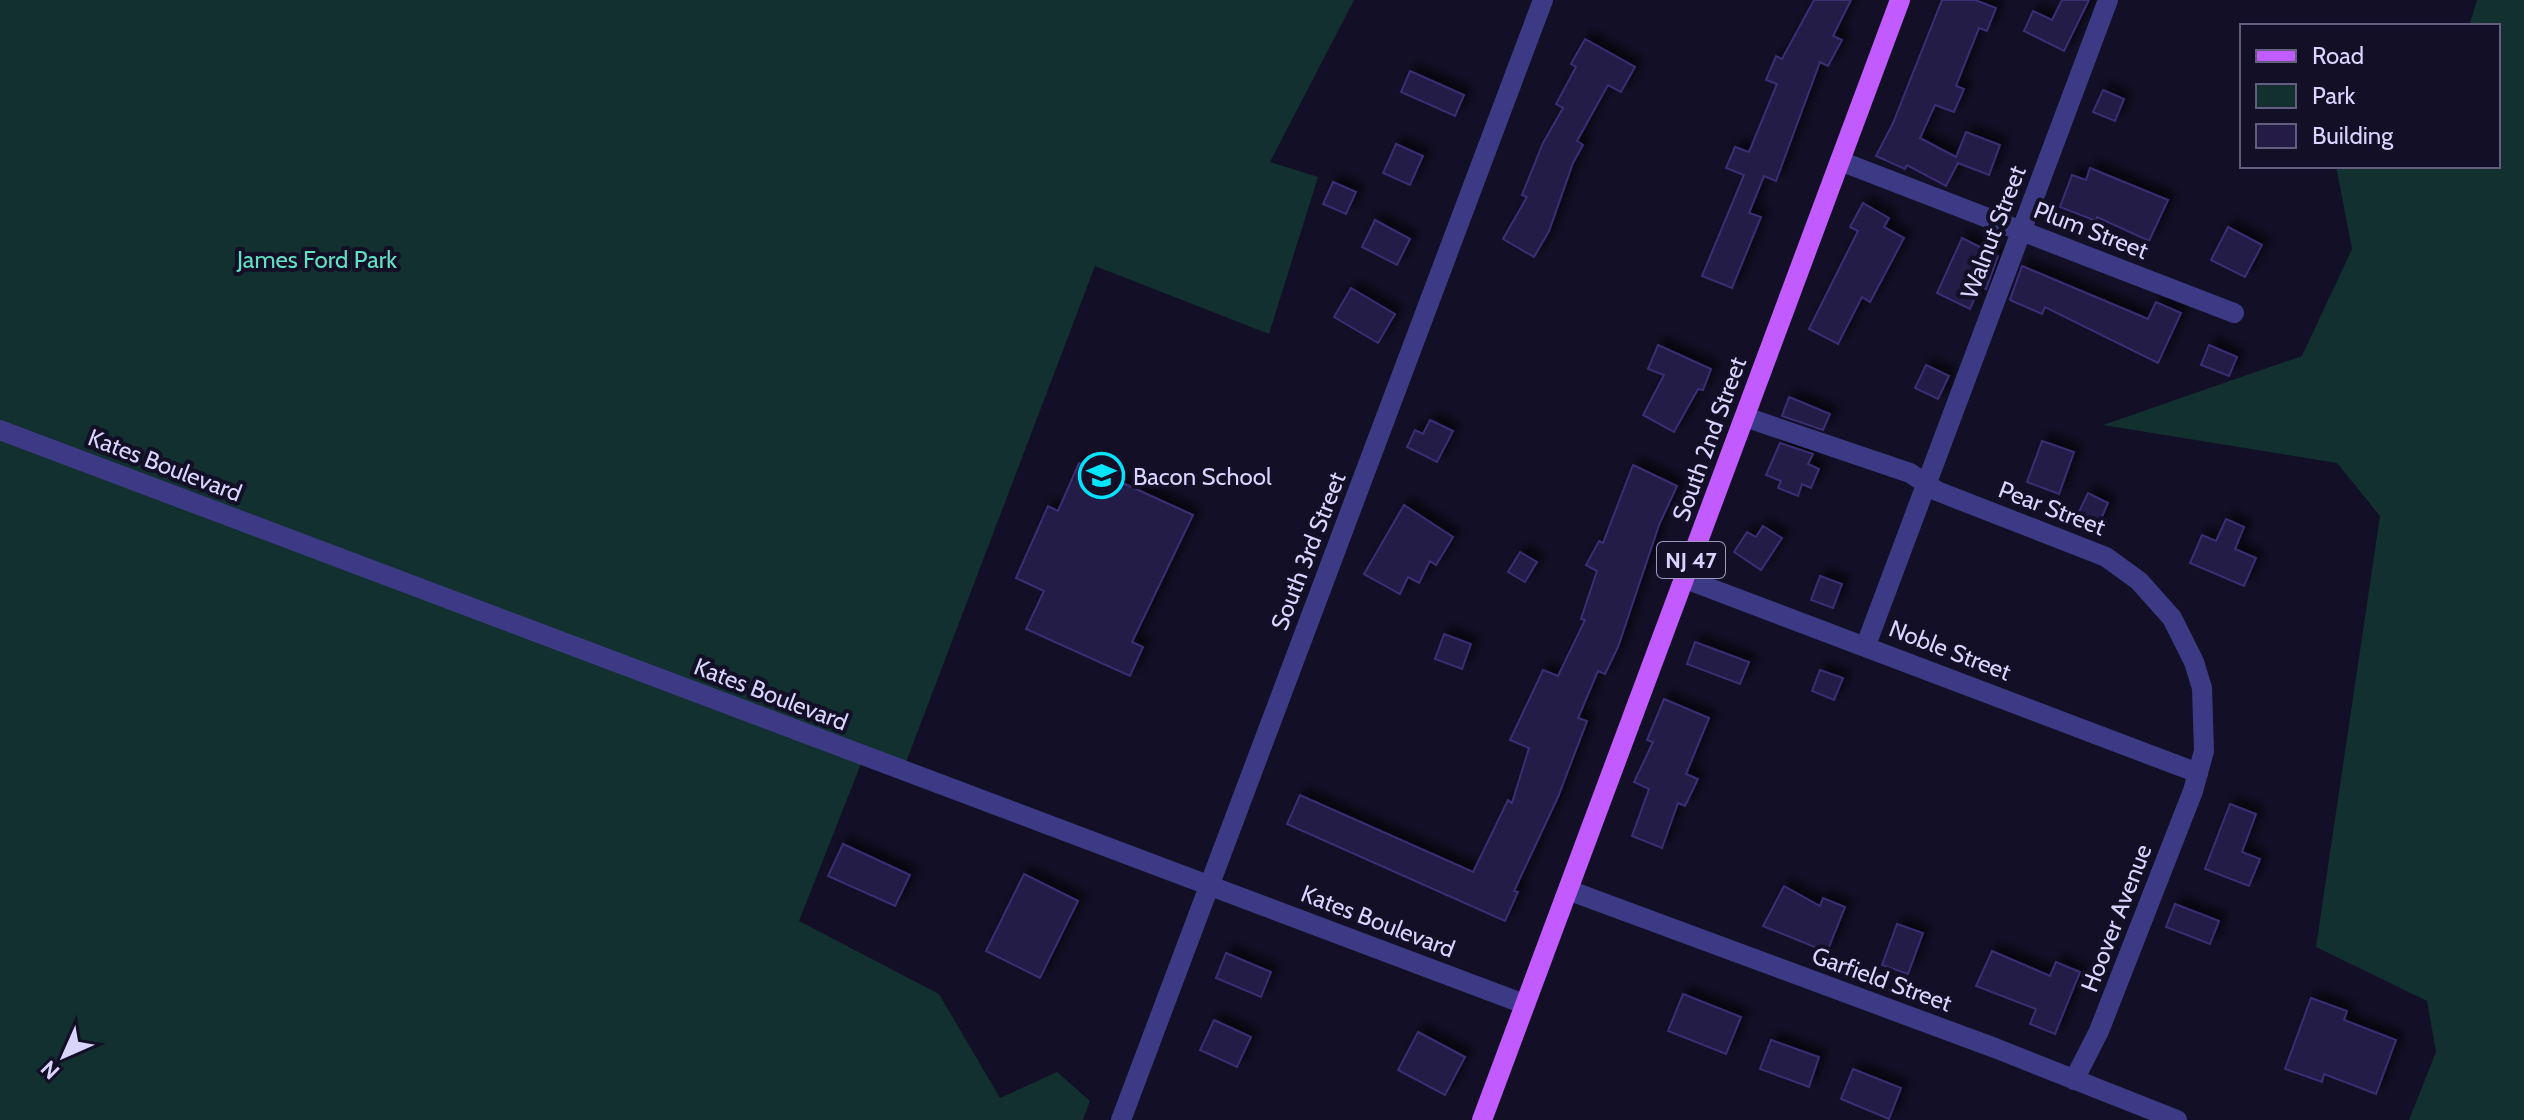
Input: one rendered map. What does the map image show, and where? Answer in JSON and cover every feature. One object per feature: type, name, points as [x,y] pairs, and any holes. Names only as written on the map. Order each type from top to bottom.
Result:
[{"type":"main road","name":"South 2nd Street","points":[[1482,1120],[1900,0]]},
{"type":"street","name":"South 3rd Street","points":[[1121,1120],[1543,0]]},
{"type":"street","name":"Walnut Street","points":[[1866,645],[1924,482],[2108,0]]},
{"type":"street","name":"Plum Street","points":[[1840,161],[2234,313]]},
{"type":"street","name":"Pear Street","points":[[1745,417],[1910,473],[1937,491],[2106,557],[2157,599],[2172,618],[2194,662],[2202,688],[2206,721],[2198,773]]},
{"type":"street","name":"Kates Boulevard","points":[[0,430],[1524,1004]]},
{"type":"street","name":"Noble Street","points":[[1683,578],[2198,773]]},
{"type":"street","name":"Hoover Avenue","points":[[2074,1080],[2099,1031],[2198,773]]},
{"type":"street","name":"Garfield Street","points":[[1568,890],[2177,1120]]},
{"type":"green space","name":"James Ford Park","points":[[0,0],[1354,0],[1270,162],[1318,177],[1269,334],[1095,266],[903,770],[864,756],[799,921],[939,994],[1000,1098],[1057,1072],[1090,1101],[1083,1120],[0,1120]]},
{"type":"green space","points":[[2477,0],[2524,0],[2524,1120],[2409,1120],[2436,1052],[2427,1001],[2316,947],[2380,516],[2337,463],[2103,425],[2302,356],[2352,249],[2336,168],[2500,168],[2500,24],[2470,24]]},
{"type":"building","points":[[1814,0],[1851,0],[1833,36],[1842,40],[1828,66],[1820,62],[1776,181],[1764,176],[1749,213],[1761,217],[1732,288],[1702,276],[1744,175],[1726,168],[1735,147],[1749,152],[1777,84],[1766,80],[1776,56],[1782,59]]},
{"type":"building","points":[[1942,0],[1975,0],[1996,8],[1987,31],[1979,28],[1956,86],[1964,89],[1954,112],[1935,105],[1920,138],[1956,157],[1966,132],[2000,145],[1989,175],[1958,163],[1946,186],[1907,165],[1905,169],[1876,156],[1893,123]]},
{"type":"building","points":[[2062,0],[2089,0],[2064,51],[2024,31],[2033,11],[2052,20]]},
{"type":"building","points":[[1585,39],[1635,67],[1621,92],[1608,85],[1577,141],[1583,145],[1573,163],[1549,231],[1534,257],[1503,239],[1527,197],[1522,195],[1543,143],[1563,108],[1556,104],[1576,67],[1571,64]]},
{"type":"building","points":[[1410,71],[1464,95],[1455,116],[1401,92]]},
{"type":"building","points":[[2103,90],[2124,99],[2115,121],[2093,112]]},
{"type":"building","points":[[1396,144],[1423,156],[1410,185],[1383,173]]},
{"type":"building","points":[[2090,168],[2168,200],[2149,241],[2097,217],[2096,221],[2060,207],[2072,175],[2086,180]]},
{"type":"building","points":[[1333,182],[1356,192],[1346,214],[1323,204]]},
{"type":"building","points":[[1863,203],[1889,218],[1884,227],[1904,238],[1870,302],[1862,297],[1838,344],[1809,329],[1858,231],[1850,227]]},
{"type":"building","points":[[1375,220],[1410,239],[1397,265],[1362,247]]},
{"type":"building","points":[[2228,227],[2262,245],[2245,277],[2211,260]]},
{"type":"building","points":[[1962,238],[1998,256],[1986,289],[1980,286],[1970,309],[1937,293]]},
{"type":"building","points":[[2022,266],[2148,319],[2156,302],[2181,313],[2158,363],[2045,307],[2042,314],[2010,300]]},
{"type":"building","points":[[1351,288],[1395,314],[1378,343],[1334,317]]},
{"type":"building","points":[[1658,345],[1711,369],[1703,390],[1698,389],[1674,432],[1643,415],[1664,375],[1648,369]]},
{"type":"building","points":[[2209,345],[2237,357],[2229,376],[2201,365]]},
{"type":"building","points":[[1926,365],[1949,376],[1938,399],[1915,388]]},
{"type":"building","points":[[1789,397],[1830,414],[1823,430],[1782,416]]},
{"type":"building","points":[[1430,420],[1453,431],[1437,462],[1407,447],[1415,430],[1423,434]]},
{"type":"building","points":[[2042,441],[2074,452],[2059,494],[2027,482]]},
{"type":"building","points":[[1780,443],[1813,454],[1808,464],[1819,469],[1811,488],[1802,484],[1798,496],[1778,488],[1781,481],[1766,475]]},
{"type":"building","points":[[1079,463],[1193,515],[1132,642],[1143,647],[1130,676],[1026,629],[1044,591],[1016,578],[1048,506],[1058,511]]},
{"type":"building","points":[[1633,465],[1677,486],[1659,525],[1618,647],[1605,674],[1598,671],[1578,718],[1587,721],[1558,797],[1514,891],[1518,892],[1505,921],[1287,824],[1300,795],[1473,872],[1508,800],[1512,803],[1529,748],[1510,740],[1543,670],[1558,676],[1585,620],[1581,619],[1597,571],[1586,565],[1599,541],[1603,543]]},
{"type":"building","points":[[2088,493],[2108,503],[2097,528],[2076,518]]},
{"type":"building","points":[[1404,505],[1453,537],[1436,565],[1430,561],[1419,583],[1408,577],[1400,594],[1364,574]]},
{"type":"building","points":[[2226,519],[2244,527],[2235,549],[2256,558],[2244,586],[2190,563],[2202,535],[2216,541]]},
{"type":"building","points":[[1763,526],[1782,538],[1761,570],[1734,552],[1747,532],[1756,537]]},
{"type":"building","points":[[1520,552],[1537,562],[1525,582],[1508,572]]},
{"type":"building","points":[[1820,576],[1842,584],[1833,608],[1811,600]]},
{"type":"building","points":[[1444,634],[1471,644],[1462,669],[1435,659]]},
{"type":"building","points":[[1695,642],[1749,662],[1740,684],[1687,664]]},
{"type":"building","points":[[1820,670],[1843,678],[1834,700],[1812,691]]},
{"type":"building","points":[[1664,699],[1709,718],[1686,774],[1698,779],[1685,806],[1678,803],[1662,848],[1632,836],[1649,789],[1634,782],[1653,742],[1647,740]]},
{"type":"building","points":[[2230,804],[2256,814],[2242,852],[2260,859],[2249,886],[2205,869]]},
{"type":"building","points":[[843,844],[910,875],[895,906],[828,876]]},
{"type":"building","points":[[1024,874],[1078,901],[1040,978],[986,951]]},
{"type":"building","points":[[1784,886],[1820,906],[1823,898],[1845,907],[1827,952],[1763,926]]},
{"type":"building","points":[[2175,904],[2219,921],[2210,944],[2166,927]]},
{"type":"building","points":[[1897,924],[1923,933],[1908,974],[1882,965]]},
{"type":"building","points":[[1992,951],[2050,976],[2056,962],[2080,972],[2055,1034],[2030,1024],[2036,1009],[1976,986]]},
{"type":"building","points":[[1226,953],[1271,972],[1261,997],[1216,978]]},
{"type":"building","points":[[1683,994],[1741,1017],[1726,1054],[1668,1031]]},
{"type":"building","points":[[2311,998],[2347,1011],[2344,1020],[2396,1040],[2376,1094],[2324,1074],[2322,1082],[2285,1069]]},
{"type":"building","points":[[1214,1020],[1251,1037],[1237,1067],[1200,1050]]},
{"type":"building","points":[[1418,1032],[1465,1057],[1445,1095],[1398,1070]]},
{"type":"building","points":[[1771,1040],[1819,1057],[1809,1087],[1760,1069]]},
{"type":"building","points":[[1853,1069],[1901,1088],[1889,1119],[1841,1099]]},
{"type":"place","name":"Bacon School","points":[[1102,476]]}]
